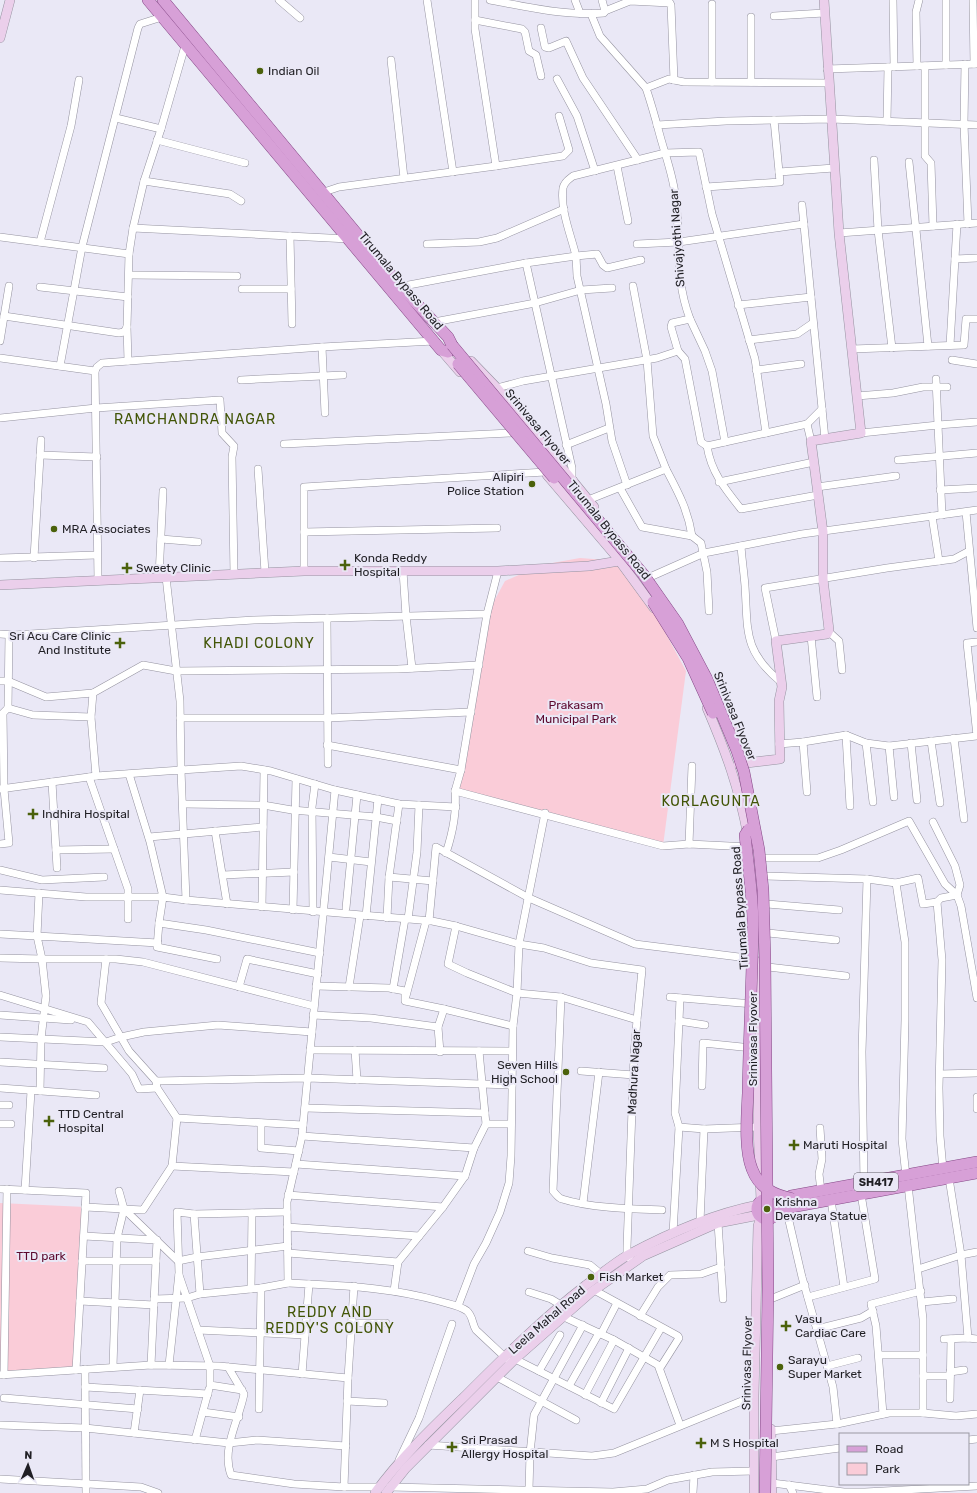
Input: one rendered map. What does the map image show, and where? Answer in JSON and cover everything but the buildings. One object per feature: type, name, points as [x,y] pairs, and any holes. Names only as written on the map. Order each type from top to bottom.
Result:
[{"type":"main road","name":"Tirumala Bypass Road","points":[[148,0],[185,46],[318,195],[349,239],[396,288],[434,322],[445,345]]},
{"type":"main road","name":"Tirumala Bypass Road","points":[[163,0],[318,195],[445,345]]},
{"type":"main road","name":"Srinivasa Flyover","points":[[445,345],[620,556],[663,616],[688,658],[730,751],[738,775],[754,859],[760,940],[760,1131],[763,1228],[759,1493]]},
{"type":"main road","name":"Srinivasa Flyover","points":[[445,345],[642,574],[678,624],[707,679],[737,750],[744,772],[760,863],[763,890],[765,951],[768,1288],[765,1493]]},
{"type":"main road","name":"Srinivasa Flyover","points":[[749,829],[745,835],[753,925],[747,1114],[748,1149],[751,1167],[757,1180],[765,1188],[778,1196],[794,1199],[817,1197],[977,1167]]},
{"type":"main road","name":"SH417","points":[[769,1209],[831,1200],[862,1189],[907,1180],[943,1169],[977,1162]]},
{"type":"main road","name":"SH417","points":[[907,1180],[949,1178],[977,1173]]},
{"type":"main road","name":"SH417","points":[[769,1209],[791,1196],[820,1191],[862,1189]]},
{"type":"street","points":[[0,38],[10,0]]},
{"type":"street","points":[[279,0],[300,18]]},
{"type":"street","points":[[427,0],[453,172]]},
{"type":"street","points":[[475,0],[475,20],[496,166]]},
{"type":"street","points":[[490,0],[530,8],[591,14],[604,13],[605,11],[630,1],[670,3],[674,80]]},
{"type":"street","points":[[575,0],[580,13]]},
{"type":"street","points":[[602,0],[605,11]]},
{"type":"street","points":[[824,0],[827,69],[839,233],[861,433]]},
{"type":"street","points":[[887,121],[891,67],[893,0]]},
{"type":"street","points":[[917,66],[916,12],[918,0]]},
{"type":"street","points":[[946,0],[946,65]]},
{"type":"street","points":[[827,69],[976,64],[973,0]]},
{"type":"street","points":[[712,4],[712,82]]},
{"type":"street","points":[[774,16],[824,13]]},
{"type":"street","points":[[591,14],[600,36],[646,88],[670,79],[684,82],[828,83]]},
{"type":"street","points":[[60,366],[82,247],[139,26],[162,17]]},
{"type":"street","points":[[751,17],[751,82]]},
{"type":"street","points":[[475,20],[522,29],[525,32],[529,51],[536,56],[541,76]]},
{"type":"street","points":[[541,28],[546,48],[566,41],[583,78],[638,160]]},
{"type":"street","points":[[128,361],[127,327],[129,254],[133,228],[144,181],[185,46]]},
{"type":"street","points":[[391,60],[404,178]]},
{"type":"street","points":[[965,64],[964,124],[968,224]]},
{"type":"street","points":[[925,66],[925,158],[931,163],[933,226]]},
{"type":"street","points":[[557,79],[577,116],[595,171]]},
{"type":"street","points":[[40,242],[71,126],[79,80]]},
{"type":"street","name":"Shivajyothi Nagar","points":[[646,88],[675,188],[681,290],[690,319],[705,351],[712,371],[725,442]]},
{"type":"street","points":[[318,195],[339,187],[563,156],[568,153],[569,150],[559,116]]},
{"type":"street","points":[[116,118],[161,129]]},
{"type":"street","points":[[657,124],[831,119],[977,125]]},
{"type":"street","points":[[706,187],[780,182],[774,120]]},
{"type":"street","points":[[157,140],[245,163]]},
{"type":"street","points":[[628,485],[619,466],[609,428],[581,290],[576,256],[564,209],[563,187],[566,181],[573,176],[665,153],[699,152],[718,236],[749,340],[756,370],[766,433]]},
{"type":"street","points":[[874,160],[878,230],[892,348]]},
{"type":"street","points":[[909,162],[928,346]]},
{"type":"street","points":[[617,166],[628,221]]},
{"type":"street","points":[[779,172],[834,168]]},
{"type":"street","points":[[144,181],[230,194],[240,200]]},
{"type":"street","points":[[802,205],[824,439]]},
{"type":"street","points":[[426,244],[478,242],[497,238],[564,209]]},
{"type":"street","points":[[839,233],[977,223]]},
{"type":"street","points":[[636,244],[679,242],[804,224]]},
{"type":"street","points":[[950,345],[957,224]]},
{"type":"street","points":[[133,228],[349,239]]},
{"type":"street","points":[[290,236],[292,324]]},
{"type":"street","points":[[0,237],[129,254]]},
{"type":"street","points":[[396,288],[526,263],[576,256],[597,254],[603,266],[607,268],[641,260]]},
{"type":"street","points":[[955,259],[977,258]]},
{"type":"street","points":[[526,263],[574,482]]},
{"type":"street","points":[[129,275],[237,276]]},
{"type":"street","points":[[0,341],[9,286]]},
{"type":"street","points":[[633,286],[647,360],[654,436],[666,469],[685,505],[692,536]]},
{"type":"street","points":[[40,287],[128,297]]},
{"type":"street","points":[[434,322],[535,303],[581,290],[612,288]]},
{"type":"street","points":[[242,289],[291,289]]},
{"type":"street","points":[[738,305],[811,298]]},
{"type":"street","points":[[4,316],[119,333],[124,332],[127,327]]},
{"type":"street","points":[[690,319],[672,323],[672,327],[678,351],[685,359],[701,442],[707,446],[807,424],[822,409]]},
{"type":"street","points":[[852,349],[964,345],[966,319],[977,319]]},
{"type":"street","points":[[749,340],[797,334],[813,323]]},
{"type":"street","points":[[98,580],[95,372],[97,367],[102,363],[322,347],[445,345]]},
{"type":"street","name":"Tirumala Bypass Road","points":[[445,345],[497,388],[650,577],[683,624],[706,665],[741,746],[746,762],[763,858],[768,904],[769,1209]]},
{"type":"street","name":"Tirumala Bypass Road","points":[[445,345],[511,433],[619,561],[646,596],[689,669],[731,766],[739,794],[750,847],[755,897],[758,1128],[769,1209]]},
{"type":"street","points":[[322,347],[325,413]]},
{"type":"street","points":[[497,388],[523,381],[550,378],[647,360],[678,351]]},
{"type":"street","points":[[0,358],[95,372]]},
{"type":"street","points":[[952,360],[977,364]]},
{"type":"street","points":[[756,370],[801,364]]},
{"type":"street","points":[[241,380],[343,375]]},
{"type":"street","points":[[936,379],[942,515]]},
{"type":"street","points":[[857,396],[893,393],[923,387],[947,387]]},
{"type":"street","points":[[0,418],[96,408],[220,400],[222,432],[234,446],[232,457],[234,574]]},
{"type":"street","points":[[811,441],[861,433],[977,422]]},
{"type":"street","points":[[807,424],[811,441],[823,532],[823,579],[829,632],[839,641],[842,670]]},
{"type":"street","points":[[566,445],[609,428]]},
{"type":"street","points":[[284,444],[511,433]]},
{"type":"street","points":[[34,558],[40,440]]},
{"type":"street","points":[[707,446],[709,460],[720,482],[741,509],[818,491],[896,476]]},
{"type":"street","points":[[898,460],[977,453]]},
{"type":"street","points":[[40,455],[97,457]]},
{"type":"street","points":[[720,482],[814,462]]},
{"type":"street","points":[[258,469],[265,572]]},
{"type":"street","points":[[588,500],[666,469]]},
{"type":"street","points":[[304,570],[304,487],[545,472]]},
{"type":"street","points":[[620,488],[642,527],[692,536],[701,543],[704,553],[709,611]]},
{"type":"street","points":[[940,490],[977,488]]},
{"type":"street","points":[[163,491],[161,539],[163,577],[171,624],[180,718],[186,900]]},
{"type":"street","points":[[650,577],[704,553],[823,532],[977,510]]},
{"type":"street","points":[[966,512],[977,628]]},
{"type":"street","points":[[932,516],[939,561]]},
{"type":"street","points":[[304,532],[497,528]]},
{"type":"street","points":[[161,539],[198,542]]},
{"type":"street","points":[[741,546],[747,635],[755,654],[771,674],[781,682]]},
{"type":"street","points":[[731,766],[746,762],[780,759],[779,701],[781,682],[776,641],[765,588],[954,559],[969,551]]},
{"type":"street","points":[[0,585],[304,570],[498,571],[589,566],[619,561],[629,552]]},
{"type":"street","points":[[0,558],[97,555]]},
{"type":"street","points":[[403,571],[412,668]]},
{"type":"street","points":[[446,853],[454,832],[456,791],[461,770],[487,614],[498,571]]},
{"type":"street","points":[[0,634],[9,635],[171,624],[487,614]]},
{"type":"street","points":[[326,618],[328,764]]},
{"type":"street","points":[[776,641],[829,632]]},
{"type":"street","points":[[0,844],[9,843],[2,789],[4,681],[9,635]]},
{"type":"street","points":[[811,636],[818,697]]},
{"type":"street","points":[[779,744],[803,742],[846,735],[866,743],[888,746],[977,736],[967,643],[977,642]]},
{"type":"street","points":[[4,681],[46,697],[93,693],[144,665],[176,671],[327,670],[479,665]]},
{"type":"street","points":[[93,693],[91,717],[92,777],[128,889],[128,919]]},
{"type":"street","points":[[4,712],[33,715],[91,717]]},
{"type":"street","points":[[180,718],[327,718],[471,712]]},
{"type":"street","points":[[846,735],[850,806]]},
{"type":"street","points":[[954,738],[964,818]]},
{"type":"street","points":[[931,741],[940,803]]},
{"type":"street","points":[[803,742],[807,792]]},
{"type":"street","points":[[866,743],[873,802]]},
{"type":"street","points":[[911,744],[918,800]]},
{"type":"street","points":[[327,745],[461,770]]},
{"type":"street","points":[[888,746],[894,797]]},
{"type":"street","points":[[2,789],[92,777],[241,766],[264,770],[335,790],[399,804],[456,806]]},
{"type":"street","points":[[688,844],[692,766]]},
{"type":"street","points":[[262,907],[264,770]]},
{"type":"street","points":[[129,774],[149,837],[163,897],[157,947],[218,959]]},
{"type":"street","points":[[293,910],[296,779]]},
{"type":"street","points":[[52,782],[57,868]]},
{"type":"street","points":[[313,912],[312,812],[315,784]]},
{"type":"street","points":[[288,1283],[288,1196],[302,1136],[335,790]]},
{"type":"street","points":[[456,791],[545,813],[663,846],[688,844],[750,847]]},
{"type":"street","points":[[346,908],[357,795]]},
{"type":"street","points":[[349,987],[363,916],[378,799]]},
{"type":"street","points":[[183,804],[264,805],[295,811],[376,817],[397,821]]},
{"type":"street","points":[[387,918],[389,877],[399,804]]},
{"type":"street","points":[[393,989],[407,919],[413,879],[419,805]]},
{"type":"street","points":[[458,1306],[474,1264],[486,1243],[500,1212],[508,1188],[511,1168],[513,1026],[517,993],[519,944],[545,813]]},
{"type":"street","points":[[763,858],[818,858],[842,850],[909,821],[945,884],[957,895],[962,906],[977,998]]},
{"type":"street","points":[[933,822],[955,866],[960,885],[957,895]]},
{"type":"street","points":[[149,837],[263,827]]},
{"type":"street","points":[[215,831],[227,904]]},
{"type":"street","points":[[405,1000],[427,921],[436,847],[529,898],[635,944],[757,959]]},
{"type":"street","points":[[56,850],[114,849]]},
{"type":"street","points":[[329,857],[371,862]]},
{"type":"street","points":[[0,870],[42,880],[104,877]]},
{"type":"street","points":[[223,875],[294,872]]},
{"type":"street","points":[[765,876],[867,879],[896,883],[918,878],[923,904],[937,902],[941,898],[957,895]]},
{"type":"street","points":[[389,877],[432,881]]},
{"type":"street","points":[[808,1298],[875,1279],[862,1189],[862,1052],[867,879]]},
{"type":"street","points":[[896,883],[905,942],[902,1139],[922,1302],[923,1413]]},
{"type":"street","points":[[0,890],[86,897],[163,897],[324,913],[407,919],[456,926],[519,944],[544,948],[591,963],[642,970],[637,1020]]},
{"type":"street","points":[[39,893],[37,936],[42,959],[46,996],[43,1009],[41,1039],[40,1091]]},
{"type":"street","points":[[937,902],[942,960],[940,1136],[943,1169]]},
{"type":"street","points":[[768,904],[839,910]]},
{"type":"street","points":[[159,923],[206,930],[320,953]]},
{"type":"street","name":"Madhura Nagar","points":[[456,926],[448,964],[466,974],[517,993],[561,997],[637,1020],[628,1208],[629,1255]]},
{"type":"street","points":[[768,933],[836,940]]},
{"type":"street","points":[[0,934],[158,943]]},
{"type":"street","points":[[0,958],[106,959],[143,962],[314,1006]]},
{"type":"street","points":[[85,1207],[143,1210],[172,1166],[177,1118],[157,1084],[129,1051],[101,1003],[106,959]]},
{"type":"street","points":[[239,987],[247,959],[318,974]]},
{"type":"street","points":[[768,967],[846,976]]},
{"type":"street","points":[[316,986],[393,989],[405,991],[405,1000]]},
{"type":"street","points":[[0,996],[88,1022],[132,1074],[139,1089],[157,1084],[307,1078],[512,1085]]},
{"type":"street","points":[[561,997],[557,1111],[552,1186],[553,1191],[560,1199],[628,1208],[662,1210]]},
{"type":"street","points":[[670,997],[757,1005]]},
{"type":"street","points":[[673,1233],[679,1128],[675,1113],[680,998]]},
{"type":"street","points":[[405,1000],[513,1026]]},
{"type":"street","points":[[440,1052],[438,1027],[444,1009]]},
{"type":"street","points":[[0,1015],[85,1021]]},
{"type":"street","points":[[313,1015],[371,1018],[438,1027]]},
{"type":"street","points":[[679,1021],[705,1024]]},
{"type":"street","points":[[0,1037],[106,1042],[120,1037],[144,1032],[218,1025],[312,1032]]},
{"type":"street","points":[[702,1086],[702,1043],[758,1049]]},
{"type":"street","points":[[310,1050],[440,1052],[512,1051]]},
{"type":"street","points":[[355,1050],[356,1080]]},
{"type":"street","points":[[394,1291],[398,1262],[465,1176],[474,1148],[486,1124],[479,1051]]},
{"type":"street","points":[[0,1062],[104,1068]]},
{"type":"street","points":[[581,1070],[634,1075]]},
{"type":"street","points":[[583,1203],[599,1072]]},
{"type":"street","points":[[940,1074],[977,1073]]},
{"type":"street","points":[[0,1088],[96,1095]]},
{"type":"street","points":[[25,1190],[31,1091]]},
{"type":"street","points":[[977,1097],[977,1109]]},
{"type":"street","points":[[0,1105],[9,1105]]},
{"type":"street","points":[[305,1108],[485,1114]]},
{"type":"street","points":[[177,1118],[303,1125]]},
{"type":"street","points":[[261,1123],[261,1148],[299,1151]]},
{"type":"street","points":[[0,1124],[11,1124]]},
{"type":"street","points":[[486,1124],[511,1124]]},
{"type":"street","points":[[679,1128],[758,1128]]},
{"type":"street","points":[[820,1128],[822,1159],[819,1174],[820,1191]]},
{"type":"street","points":[[700,1222],[704,1129]]},
{"type":"street","points":[[302,1136],[474,1148]]},
{"type":"street","points":[[296,1164],[465,1176]]},
{"type":"street","points":[[172,1166],[294,1172]]},
{"type":"street","points":[[949,1178],[961,1255],[968,1338]]},
{"type":"street","points":[[76,1370],[86,1193],[3,1189],[2,1375],[76,1370],[150,1364],[228,1367],[348,1378]]},
{"type":"street","points":[[113,1367],[117,1238],[124,1209],[119,1191]]},
{"type":"street","points":[[288,1196],[442,1207]]},
{"type":"street","points":[[831,1200],[844,1287]]},
{"type":"street","points":[[124,1209],[178,1260]]},
{"type":"street","name":"Leela Mahal Road","points":[[383,1490],[399,1469],[510,1360],[561,1305],[601,1274],[629,1255],[673,1233],[700,1222],[736,1209],[769,1209]]},
{"type":"street","points":[[769,1209],[805,1285],[833,1388],[837,1424]]},
{"type":"street","points":[[769,1209],[773,1298],[771,1431],[772,1493]]},
{"type":"street","points":[[754,1493],[754,1396],[758,1226],[769,1209]]},
{"type":"street","name":"Leela Mahal Road","points":[[399,1469],[428,1445],[497,1377],[510,1360],[594,1290],[629,1255],[643,1256],[718,1223],[769,1209]]},
{"type":"street","points":[[169,1365],[179,1273],[177,1212],[194,1214],[287,1212]]},
{"type":"street","points":[[251,1289],[252,1213]]},
{"type":"street","points":[[194,1214],[200,1294]]},
{"type":"street","points":[[718,1223],[723,1299]]},
{"type":"street","points":[[287,1227],[419,1236]]},
{"type":"street","points":[[84,1236],[157,1240]]},
{"type":"street","points":[[150,1364],[157,1240]]},
{"type":"street","points":[[178,1260],[252,1250],[288,1249],[398,1262]]},
{"type":"street","points":[[528,1251],[552,1258],[590,1265],[597,1268],[601,1274]]},
{"type":"street","points":[[918,1269],[961,1255],[977,1252]]},
{"type":"street","points":[[82,1261],[156,1261]]},
{"type":"street","points":[[640,1316],[658,1287],[670,1275],[700,1274],[721,1267]]},
{"type":"street","points":[[179,1273],[210,1366],[210,1385],[195,1440]]},
{"type":"street","points":[[80,1301],[114,1303],[154,1302],[200,1294],[261,1288],[288,1283],[354,1286],[405,1292],[458,1306],[472,1316],[473,1325],[476,1330],[510,1360],[539,1371],[601,1403],[615,1408],[661,1328]]},
{"type":"street","points":[[302,1374],[308,1284]]},
{"type":"street","points":[[773,1298],[805,1285]]},
{"type":"street","points":[[344,1487],[348,1378],[354,1286]]},
{"type":"street","points":[[259,1409],[261,1288]]},
{"type":"street","points":[[594,1290],[678,1336],[679,1338],[660,1368]]},
{"type":"street","points":[[883,1414],[876,1326],[871,1304],[921,1291]]},
{"type":"street","points":[[529,1292],[551,1299],[561,1305]]},
{"type":"street","points":[[922,1302],[953,1299]]},
{"type":"street","points":[[569,1386],[617,1303]]},
{"type":"street","points":[[817,1329],[862,1318],[873,1311]]},
{"type":"street","points":[[562,1316],[614,1340],[644,1356],[660,1368],[680,1425]]},
{"type":"street","points":[[352,1323],[386,1323]]},
{"type":"street","points":[[399,1469],[419,1418],[452,1324]]},
{"type":"street","points":[[529,1490],[530,1453],[534,1415],[582,1325]]},
{"type":"street","points":[[198,1330],[305,1335]]},
{"type":"street","points":[[539,1371],[560,1335]]},
{"type":"street","points":[[950,1399],[950,1374],[947,1339],[977,1339]]},
{"type":"street","points":[[585,1395],[614,1340]]},
{"type":"street","points":[[601,1403],[629,1348]]},
{"type":"street","points":[[878,1355],[923,1355]]},
{"type":"street","points":[[827,1366],[858,1358]]},
{"type":"street","points":[[228,1367],[244,1394],[229,1442],[229,1470],[231,1475],[294,1484],[383,1490],[647,1492],[668,1480],[712,1472],[754,1471]]},
{"type":"street","points":[[85,1369],[86,1493]]},
{"type":"street","points":[[923,1376],[950,1374],[964,1370]]},
{"type":"street","points":[[497,1377],[576,1420]]},
{"type":"street","points":[[210,1385],[242,1390]]},
{"type":"street","points":[[84,1387],[208,1394]]},
{"type":"street","points":[[134,1433],[140,1390]]},
{"type":"street","points":[[428,1445],[592,1456],[614,1453],[754,1396]]},
{"type":"street","points":[[4,1398],[138,1409]]},
{"type":"street","points":[[347,1401],[384,1403]]},
{"type":"street","points":[[203,1412],[238,1417]]},
{"type":"street","points":[[771,1431],[837,1424],[883,1414],[923,1413],[956,1416],[977,1414]]},
{"type":"street","points":[[0,1425],[85,1428],[195,1440],[229,1442],[257,1440],[346,1446]]},
{"type":"street","points":[[771,1457],[798,1455],[839,1448]]},
{"type":"street","points":[[694,1475],[694,1493]]},
{"type":"street","points":[[0,1479],[141,1487],[158,1493]]},
{"type":"street","points":[[772,1483],[844,1492],[977,1486]]},
{"type":"street","points":[[292,1493],[294,1484]]},
{"type":"street","points":[[789,1485],[793,1493]]},
{"type":"green space","name":"Prakasam Municipal Park","points":[[580,558],[619,561],[659,621],[686,671],[663,846],[455,791],[487,614],[505,581],[541,565]]},
{"type":"green space","name":"TTD park","points":[[0,1203],[85,1207],[76,1370],[0,1375]]},
{"type":"place","name":"Indian Oil","points":[[260,71]]},
{"type":"place","name":"Alipiri Police Station","points":[[532,484]]},
{"type":"place","name":"MRA Associates","points":[[54,529]]},
{"type":"place","name":"Konda Reddy Hospital","points":[[345,565]]},
{"type":"place","name":"Sweety Clinic","points":[[127,568]]},
{"type":"place","name":"Sri Acu Care Clinic And Institute","points":[[120,643]]},
{"type":"place","name":"Indhira Hospital","points":[[33,814]]},
{"type":"place","name":"Seven Hills High School","points":[[566,1072]]},
{"type":"place","name":"TTD Central Hospital","points":[[49,1121]]},
{"type":"place","name":"Maruti Hospital","points":[[794,1145]]},
{"type":"place","name":"Krishna Devaraya Statue","points":[[767,1209]]},
{"type":"place","name":"Fish Market","points":[[591,1277]]},
{"type":"place","name":"Vasu Cardiac Care","points":[[786,1326]]},
{"type":"place","name":"Sarayu Super Market","points":[[780,1367]]},
{"type":"place","name":"M S Hospital","points":[[701,1443]]},
{"type":"place","name":"Sri Prasad Allergy Hospital","points":[[452,1447]]},
{"type":"district","name":"RAMCHANDRA NAGAR","points":[[195,419]]},
{"type":"district","name":"KHADI COLONY","points":[[259,643]]},
{"type":"district","name":"KORLAGUNTA","points":[[711,801]]},
{"type":"district","name":"REDDY AND REDDY'S COLONY","points":[[330,1320]]}]
